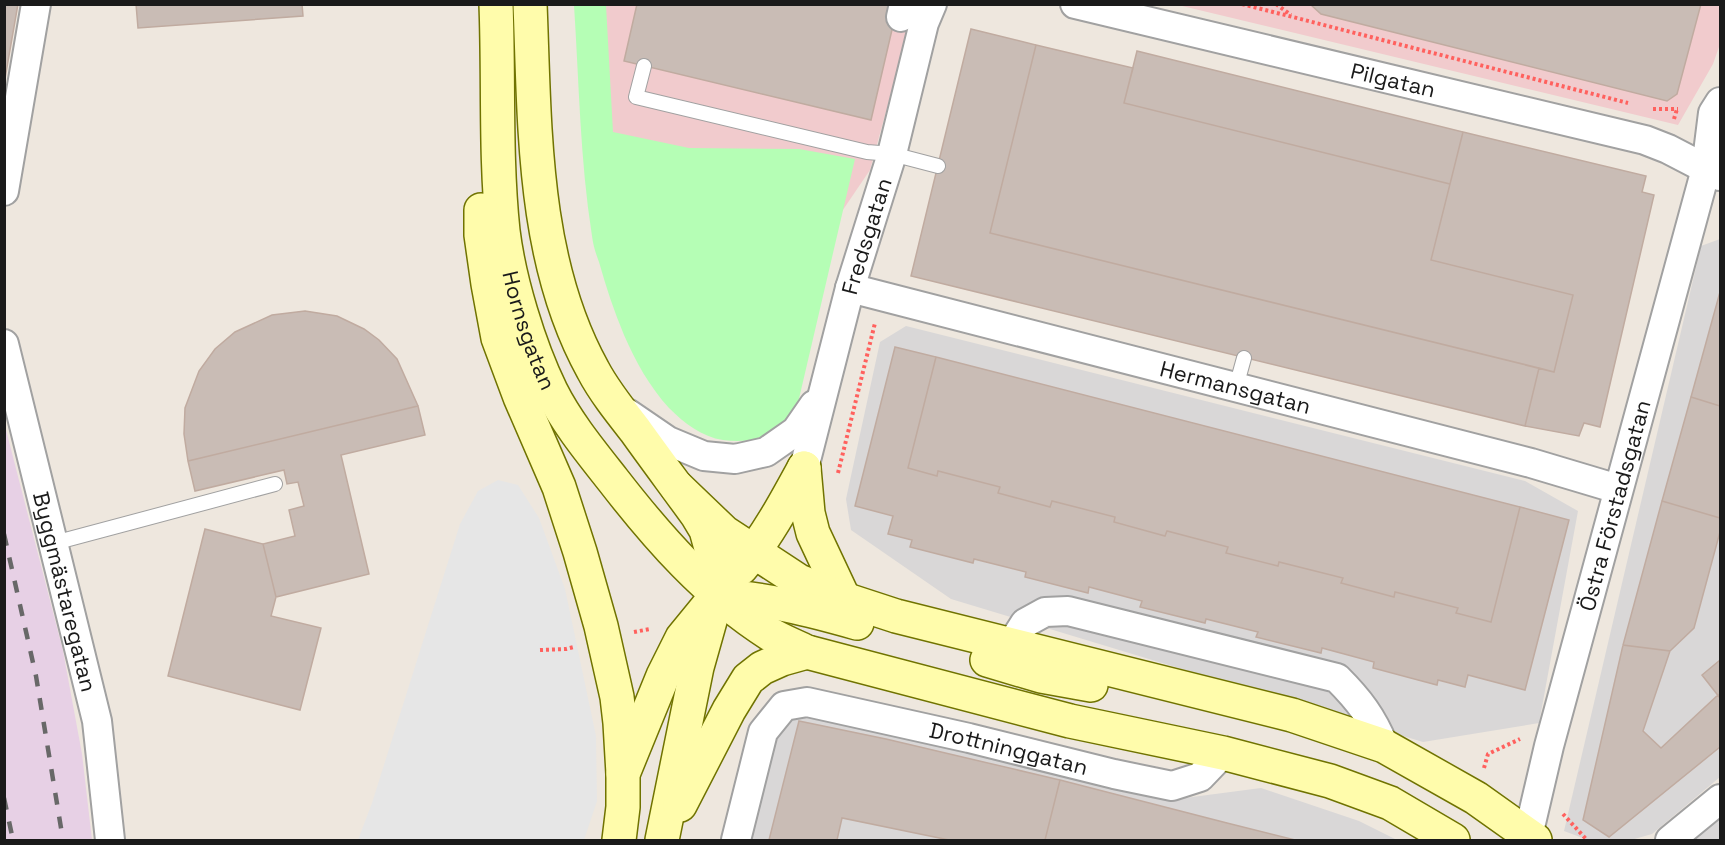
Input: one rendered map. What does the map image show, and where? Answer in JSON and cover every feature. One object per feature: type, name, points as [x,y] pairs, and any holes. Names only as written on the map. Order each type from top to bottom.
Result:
[{"type":"main road","name":"Hornsgatan","points":[[530,4],[536,139],[548,241],[565,306],[593,371],[698,514],[706,530],[714,559],[717,596],[697,667],[662,840]]},
{"type":"main road","name":"Hornsgatan","points":[[496,6],[498,132],[503,231],[513,282],[532,347],[551,392],[581,439],[667,546],[717,596],[772,636],[807,652]]},
{"type":"main road","points":[[496,6],[488,60],[480,182],[482,235],[488,284],[498,338],[520,397],[559,487],[601,626],[617,697],[620,723],[623,807],[619,840]]},
{"type":"main road","points":[[623,774],[663,676],[682,638],[754,553],[804,468]]},
{"type":"main road","points":[[804,468],[808,513],[813,533],[844,599]]},
{"type":"main road","points":[[677,487],[724,532],[799,581],[896,616],[1292,715],[1384,746],[1476,798],[1530,839]]},
{"type":"main road","points":[[667,546],[714,559],[740,558],[754,553]]},
{"type":"main road","points":[[662,840],[729,710],[748,679],[762,668],[807,652],[780,622],[770,601],[754,553]]},
{"type":"main road","points":[[717,596],[770,601],[890,632],[1041,676],[1098,686],[1198,692]]},
{"type":"main road","name":"Drottninggatan","points":[[807,652],[1070,721],[1223,753],[1330,781],[1390,803],[1453,840]]},
{"type":"street","points":[[4,191],[36,4]]},
{"type":"street","name":"Pilgatan","points":[[1075,4],[1645,140],[1668,149],[1713,173]]},
{"type":"street","name":"Fredsgatan","points":[[804,468],[850,288],[892,154],[924,22],[941,12]]},
{"type":"street","name":"Östra Förstadsgatan","points":[[1713,173],[1713,113],[1720,102]]},
{"type":"street","name":"Östra Förstadsgatan","points":[[1530,839],[1550,746],[1618,489],[1720,145]]},
{"type":"street","name":"Hermansgatan","points":[[850,288],[1531,463],[1618,489]]},
{"type":"street","name":"Byggmästaregatan","points":[[4,344],[97,721],[110,840]]},
{"type":"street","points":[[616,405],[668,441],[704,456],[735,459],[766,452],[796,431],[823,390]]},
{"type":"street","points":[[1011,645],[1025,623],[1045,612],[1068,610],[1337,678],[1358,698],[1384,746]]},
{"type":"street","name":"Drottninggatan","points":[[736,840],[763,732],[784,706],[807,702],[1172,786],[1200,777],[1223,753]]},
{"type":"street","points":[[1670,840],[1720,799]]},
{"type":"lane","points":[[644,66],[636,97],[867,152],[892,154],[938,166]]},
{"type":"lane","points":[[1236,387],[1244,358]]},
{"type":"lane","points":[[54,543],[275,484]]},
{"type":"path","points":[[1242,4],[1633,104]]},
{"type":"path","points":[[1276,4],[1294,17]]},
{"type":"path","points":[[1644,107],[1656,110]]},
{"type":"path","points":[[1560,811],[1587,840]]},
{"type":"shaded area","points":[[586,5],[915,5],[870,170],[832,226],[660,383]]},
{"type":"shaded area","points":[[1178,5],[1720,5],[1720,44],[1713,64],[1678,125]]},
{"type":"shaded area","points":[[1720,239],[1720,777],[1652,834],[1631,840],[1588,840],[1564,831],[1701,246]]},
{"type":"shaded area","points":[[906,326],[1525,481],[1578,511],[1539,723],[1423,742],[951,599],[851,530],[846,499],[880,342]]},
{"type":"shaded area","points":[[5,426],[63,651],[82,754],[92,840],[5,840]]},
{"type":"shaded area","points":[[498,480],[518,485],[539,518],[565,589],[596,736],[597,801],[584,840],[358,840],[372,803],[460,524],[478,491]]},
{"type":"shaded area","points":[[807,707],[1177,799],[1261,788],[1359,821],[1397,840],[750,840],[781,722]]},
{"type":"shaded area","points":[[1720,816],[1720,840],[1690,840]]},
{"type":"green space","points":[[574,5],[606,5],[613,132],[689,148],[799,149],[855,159],[798,403],[784,422],[767,434],[747,440],[723,440],[701,433],[687,424],[655,391],[624,335],[607,290],[592,239],[582,150]]},
{"type":"building","points":[[4,4],[18,4],[4,84]]},
{"type":"building","points":[[136,4],[302,4],[303,16],[138,28]]},
{"type":"building","points":[[637,4],[898,4],[871,120],[624,61]]},
{"type":"building","points":[[1310,4],[1701,4],[1677,94],[1667,101],[1321,14]]},
{"type":"building","points":[[971,29],[1036,45],[990,233],[1539,368],[1525,426],[911,276]]},
{"type":"building","points":[[1036,45],[1133,68],[1124,103],[1450,184],[1431,260],[1573,295],[1554,372],[990,233]]},
{"type":"building","points":[[1137,51],[1463,132],[1450,184],[1124,103]]},
{"type":"building","points":[[1463,132],[1646,176],[1642,192],[1654,195],[1600,427],[1584,423],[1579,436],[1525,426],[1539,368],[1554,372],[1573,295],[1431,260]]},
{"type":"building","points":[[1720,292],[1720,406],[1691,397]]},
{"type":"building","points":[[305,311],[337,316],[364,329],[379,340],[397,359],[418,406],[188,461],[184,434],[185,408],[199,371],[215,349],[235,332],[272,315]]},
{"type":"building","points":[[895,347],[936,357],[908,468],[937,476],[938,471],[1000,487],[998,493],[1050,507],[1052,501],[1115,517],[1114,522],[1165,536],[1167,531],[1228,547],[1226,553],[1278,566],[1279,562],[1343,578],[1341,583],[1394,597],[1395,592],[1458,608],[1456,613],[1491,622],[1520,507],[1569,520],[1525,690],[1468,675],[1465,687],[1438,680],[1437,685],[1373,668],[1374,662],[1322,648],[1321,653],[1256,637],[1258,632],[1206,619],[1205,623],[1140,607],[1142,601],[1089,587],[1088,593],[1025,577],[1026,572],[974,559],[973,563],[910,547],[912,540],[888,534],[893,516],[855,506]]},
{"type":"building","points":[[936,357],[1520,507],[1491,622],[1456,613],[1458,608],[1395,592],[1394,597],[1341,583],[1343,578],[1279,562],[1278,566],[1226,553],[1228,547],[1167,531],[1165,536],[1114,522],[1115,517],[1052,501],[1050,507],[998,493],[1000,487],[938,471],[937,476],[908,468]]},
{"type":"building","points":[[1691,397],[1720,406],[1720,518],[1662,501]]},
{"type":"building","points":[[418,406],[425,435],[341,455],[369,574],[276,597],[263,544],[295,536],[289,510],[304,506],[298,482],[287,484],[284,470],[195,491],[188,461]]},
{"type":"building","points":[[1662,501],[1720,518],[1720,532],[1694,628],[1670,651],[1623,645]]},
{"type":"building","points":[[205,529],[263,544],[276,597],[271,616],[321,628],[300,710],[168,676]]},
{"type":"building","points":[[1623,645],[1670,651],[1643,731],[1661,748],[1718,695],[1720,698],[1720,747],[1609,837],[1583,820]]},
{"type":"building","points":[[1720,660],[1720,698],[1702,675]]},
{"type":"building","points":[[799,721],[1060,780],[1045,840],[949,840],[842,818],[837,840],[769,840]]},
{"type":"building","points":[[1060,780],[1227,823],[1295,840],[1045,840]]},
{"type":"railway","points":[[4,534],[36,676],[63,840]]},
{"type":"railway","points":[[4,798],[13,840]]}]
